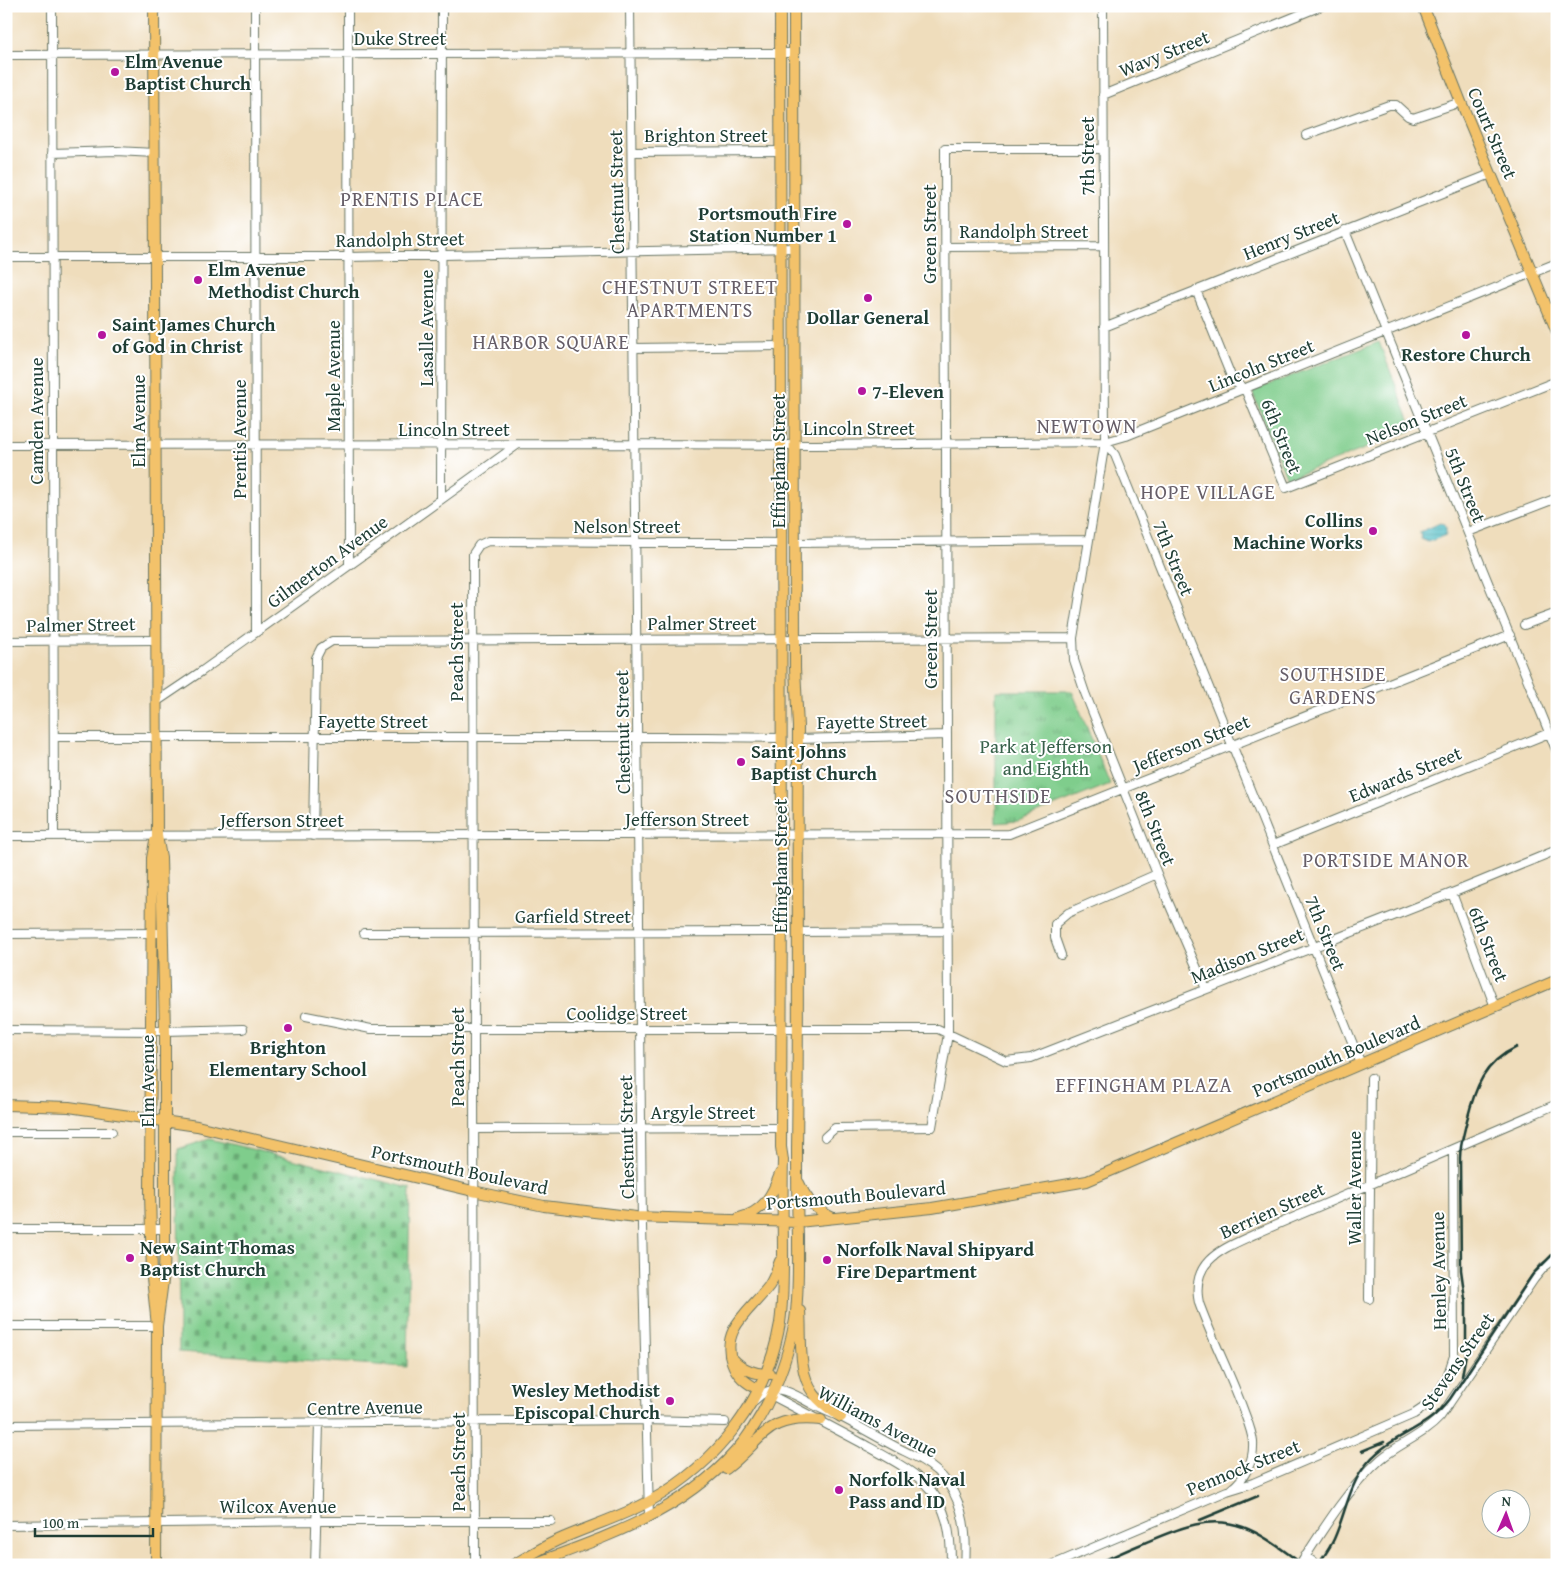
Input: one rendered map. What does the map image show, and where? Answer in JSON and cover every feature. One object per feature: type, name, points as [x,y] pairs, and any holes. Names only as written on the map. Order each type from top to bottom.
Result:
[{"type":"main road","name":"Elm Avenue","points":[[154,6],[157,836],[152,858],[165,1031],[164,1273],[157,1326]]},
{"type":"main road","name":"Effingham Street","points":[[531,1565],[649,1517],[672,1505],[715,1472],[735,1451],[761,1415],[767,1391],[765,1374],[780,1324],[782,1300],[783,1165],[781,1029],[780,6]]},
{"type":"main road","name":"Effingham Street","points":[[513,1565],[553,1542],[648,1502],[677,1485],[703,1464],[727,1438],[748,1408],[767,1391],[782,1367],[792,1332],[799,1291],[797,1177],[798,738],[795,639],[794,6]]},
{"type":"main road","name":"Court Street","points":[[1423,6],[1557,332]]},
{"type":"main road","name":"Elm Avenue","points":[[156,1565],[157,1326],[152,1278],[150,1031],[157,933]]},
{"type":"main road","name":"Portsmouth Boulevard","points":[[6,1105],[69,1107],[150,1118],[234,1134],[544,1206],[643,1218],[798,1222],[932,1208],[1087,1181],[1557,980]]},
{"type":"main road","points":[[726,1221],[749,1215],[766,1203],[775,1188],[783,1165]]},
{"type":"main road","points":[[797,1177],[804,1195],[812,1205],[834,1218]]},
{"type":"main road","points":[[767,1391],[749,1384],[739,1376],[730,1354],[729,1345],[732,1332],[773,1279],[781,1257],[783,1242]]},
{"type":"main road","points":[[799,1291],[802,1364],[806,1381],[820,1401],[840,1417]]},
{"type":"main road","points":[[730,1354],[742,1367],[765,1374],[774,1372],[782,1367]]},
{"type":"main road","points":[[688,1494],[732,1465],[762,1434],[774,1426],[788,1420],[820,1420]]},
{"type":"street","name":"Camden Avenue","points":[[52,6],[54,836]]},
{"type":"street","name":"Prentis Avenue","points":[[255,6],[256,632]]},
{"type":"street","name":"Maple Avenue","points":[[348,6],[349,565]]},
{"type":"street","name":"Lasalle Avenue","points":[[441,499],[442,6]]},
{"type":"street","name":"Chestnut Street","points":[[630,6],[643,1218],[649,1517]]},
{"type":"street","name":"7th Street","points":[[1103,6],[1105,442],[1115,455],[1362,1064]]},
{"type":"street","name":"Wavy Street","points":[[1103,95],[1321,6]]},
{"type":"street","name":"Duke Street","points":[[6,55],[794,53]]},
{"type":"street","points":[[1306,135],[1389,105],[1396,105],[1413,118],[1461,102]]},
{"type":"street","name":"Green Street","points":[[825,1137],[835,1128],[932,1127],[948,1034],[945,148],[1103,149]]},
{"type":"street","points":[[52,153],[116,151],[154,153]]},
{"type":"street","name":"Brighton Street","points":[[632,152],[780,151]]},
{"type":"street","name":"Henry Street","points":[[1104,327],[1491,174]]},
{"type":"street","name":"5th Street","points":[[1345,231],[1557,752]]},
{"type":"street","name":"Randolph Street","points":[[945,247],[1104,246]]},
{"type":"street","name":"Randolph Street","points":[[6,257],[348,257],[794,248]]},
{"type":"street","name":"Lincoln Street","points":[[6,445],[795,445],[1105,442],[1126,436],[1245,389],[1557,263]]},
{"type":"street","name":"6th Street","points":[[1196,290],[1233,381],[1245,389],[1286,488]]},
{"type":"street","points":[[634,348],[781,346]]},
{"type":"street","name":"Nelson Street","points":[[1286,488],[1557,381]]},
{"type":"street","name":"8th Street","points":[[1105,442],[1073,638],[1074,660],[1157,874],[1206,989]]},
{"type":"street","name":"Gilmerton Avenue","points":[[156,702],[517,445]]},
{"type":"street","points":[[1468,532],[1557,498]]},
{"type":"street","points":[[795,543],[1088,540]]},
{"type":"street","name":"Nelson Street","points":[[475,549],[488,541],[781,543]]},
{"type":"street","name":"Peach Street","points":[[475,549],[473,554],[472,640],[475,1565]]},
{"type":"street","points":[[1524,625],[1557,613]]},
{"type":"street","name":"Jefferson Street","points":[[6,836],[1009,834],[1510,635]]},
{"type":"street","name":"Palmer Street","points":[[314,738],[316,658],[321,648],[332,641],[1073,638]]},
{"type":"street","name":"Palmer Street","points":[[6,642],[156,640]]},
{"type":"street","name":"Edwards Street","points":[[1273,845],[1549,733]]},
{"type":"street","name":"Fayette Street","points":[[798,738],[947,736]]},
{"type":"street","name":"Fayette Street","points":[[54,737],[782,738]]},
{"type":"street","points":[[313,836],[314,738]]},
{"type":"street","name":"Madison Street","points":[[948,1034],[1006,1061],[1031,1058],[1557,850]]},
{"type":"street","points":[[1061,956],[1055,938],[1055,924],[1068,913],[1157,874]]},
{"type":"street","name":"6th Street","points":[[1452,893],[1495,1007]]},
{"type":"street","points":[[797,932],[948,931]]},
{"type":"street","name":"Garfield Street","points":[[364,933],[781,932]]},
{"type":"street","points":[[6,934],[157,933]]},
{"type":"street","name":"Coolidge Street","points":[[306,1016],[363,1029],[938,1029],[948,1034]]},
{"type":"street","points":[[6,1030],[165,1031],[243,1029]]},
{"type":"street","name":"Waller Avenue","points":[[1369,1299],[1371,1078]]},
{"type":"street","name":"Berrien Street","points":[[1227,1491],[1237,1484],[1248,1468],[1253,1451],[1252,1439],[1240,1401],[1199,1303],[1198,1285],[1201,1272],[1210,1259],[1221,1250],[1557,1104]]},
{"type":"street","name":"Argyle Street","points":[[474,1128],[782,1128]]},
{"type":"street","points":[[6,1132],[112,1132]]},
{"type":"street","name":"Henley Avenue","points":[[1440,1390],[1448,1377],[1455,1352],[1453,1149]]},
{"type":"street","points":[[6,1229],[164,1230]]},
{"type":"street","name":"Stevens Street","points":[[1300,1565],[1350,1492],[1369,1470],[1440,1417],[1534,1279],[1557,1258]]},
{"type":"street","points":[[6,1326],[157,1326]]},
{"type":"street","name":"Pennock Street","points":[[1052,1565],[1227,1491],[1253,1483],[1414,1414],[1426,1406],[1440,1390]]},
{"type":"street","name":"Williams Avenue","points":[[767,1391],[786,1391],[928,1463],[944,1477],[961,1507],[965,1527],[966,1565]]},
{"type":"street","name":"Williams Avenue","points":[[767,1391],[906,1468],[929,1487],[943,1509],[948,1524],[951,1538],[951,1565]]},
{"type":"street","name":"Centre Avenue","points":[[6,1425],[646,1420],[724,1422]]},
{"type":"street","points":[[315,1565],[319,1424]]},
{"type":"street","name":"Wilcox Avenue","points":[[6,1524],[316,1521],[551,1522]]},
{"type":"street","points":[[1306,1556],[1318,1565]]},
{"type":"green space","points":[[1379,342],[1413,430],[1287,479],[1252,391]]},
{"type":"green space","name":"Park at Jefferson and Eighth","points":[[996,691],[1072,691],[1110,784],[1018,821],[996,823]]},
{"type":"green space","points":[[210,1139],[410,1188],[407,1367],[179,1352],[178,1149]]},
{"type":"water","points":[[1440,523],[1445,524],[1446,535],[1428,542],[1421,539],[1420,532]]},
{"type":"railway","points":[[1466,1306],[1461,1270],[1461,1144],[1474,1097],[1483,1077],[1496,1060],[1517,1047]]},
{"type":"railway","points":[[1318,1565],[1327,1552],[1338,1529],[1356,1480],[1368,1462],[1388,1444],[1441,1410],[1533,1274],[1557,1250]]},
{"type":"railway","points":[[1462,1376],[1466,1354],[1466,1299]]},
{"type":"railway","points":[[1362,1451],[1384,1442]]},
{"type":"railway","points":[[1200,1520],[1258,1496]]},
{"type":"railway","points":[[1095,1565],[1168,1533],[1192,1525],[1217,1522],[1230,1523],[1251,1530],[1275,1544],[1304,1565]]},
{"type":"place","name":"Elm Avenue Baptist Church","points":[[115,72]]},
{"type":"place","name":"Portsmouth Fire Station Number 1","points":[[847,224]]},
{"type":"place","name":"Elm Avenue Methodist Church","points":[[198,280]]},
{"type":"place","name":"Dollar General","points":[[868,298]]},
{"type":"place","name":"Saint James Church of God in Christ","points":[[102,335]]},
{"type":"place","name":"Restore Church","points":[[1466,335]]},
{"type":"place","name":"7-Eleven","points":[[862,391]]},
{"type":"place","name":"Collins Machine Works","points":[[1373,531]]},
{"type":"place","name":"Saint Johns Baptist Church","points":[[741,762]]},
{"type":"place","name":"Brighton Elementary School","points":[[288,1028]]},
{"type":"place","name":"New Saint Thomas Baptist Church","points":[[130,1258]]},
{"type":"place","name":"Norfolk Naval Shipyard Fire Department","points":[[827,1260]]},
{"type":"place","name":"Wesley Methodist Episcopal Church","points":[[670,1401]]},
{"type":"place","name":"Norfolk Naval Pass and ID","points":[[839,1490]]},
{"type":"district","name":"PRENTIS PLACE","points":[[412,199]]},
{"type":"district","name":"CHESTNUT STREET APARTMENTS","points":[[690,298]]},
{"type":"district","name":"HARBOR SQUARE","points":[[551,342]]},
{"type":"district","name":"NEWTOWN","points":[[1087,426]]},
{"type":"district","name":"HOPE VILLAGE","points":[[1208,492]]},
{"type":"district","name":"SOUTHSIDE GARDENS","points":[[1333,686]]},
{"type":"district","name":"SOUTHSIDE","points":[[998,796]]},
{"type":"district","name":"PORTSIDE MANOR","points":[[1386,860]]},
{"type":"district","name":"EFFINGHAM PLAZA","points":[[1144,1085]]}]
